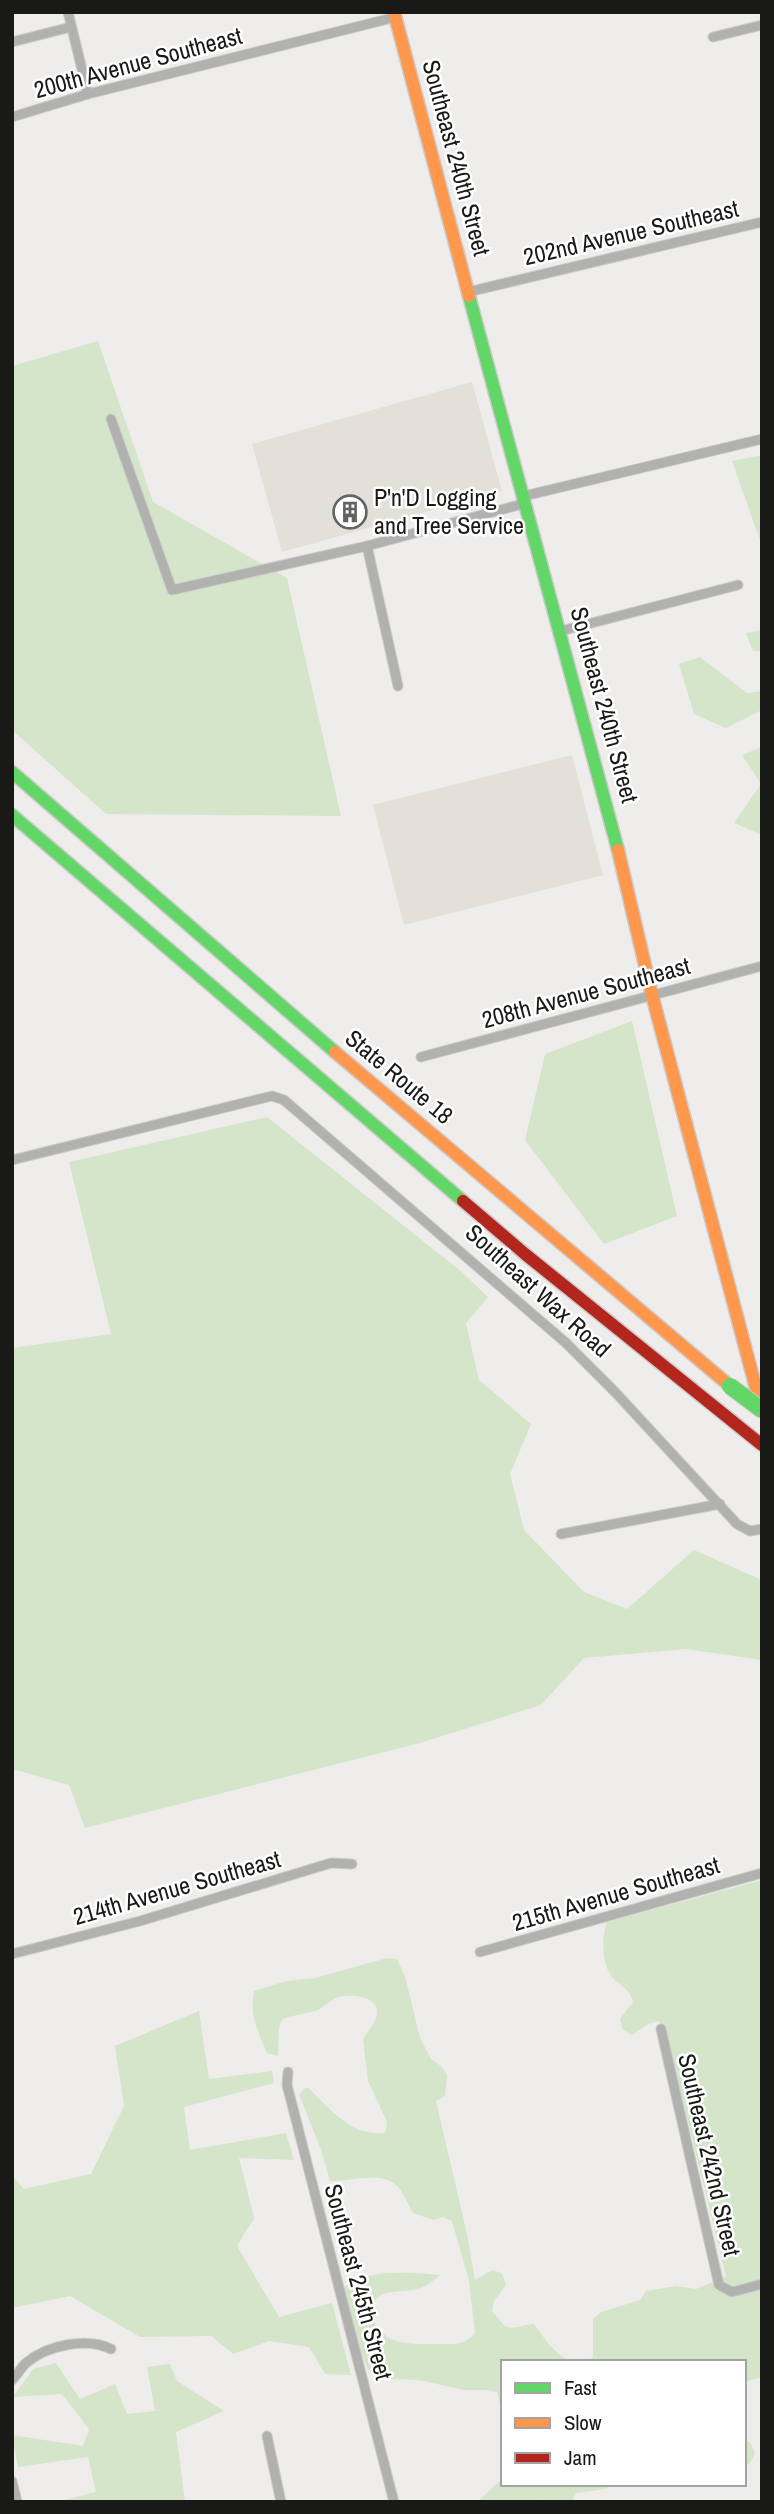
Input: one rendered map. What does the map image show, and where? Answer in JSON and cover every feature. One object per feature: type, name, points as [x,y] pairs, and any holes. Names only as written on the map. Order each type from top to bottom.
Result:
[{"type":"main road","name":"Southeast 240th Street","points":[[394,14],[561,631],[623,868],[652,995],[762,1410]]},
{"type":"main road","name":"State Route 18","points":[[12,772],[348,1063],[730,1386],[762,1410]]},
{"type":"main road","points":[[12,815],[515,1246],[762,1445]]},
{"type":"street","points":[[68,12],[88,94]]},
{"type":"street","name":"200th Avenue Southeast","points":[[12,117],[88,94],[394,14]]},
{"type":"street","points":[[713,37],[762,24]]},
{"type":"street","points":[[12,42],[71,27]]},
{"type":"street","name":"202nd Avenue Southeast","points":[[468,292],[762,222]]},
{"type":"street","points":[[111,419],[172,590],[368,546],[525,500],[762,439]]},
{"type":"street","points":[[368,546],[398,686]]},
{"type":"street","points":[[561,631],[738,585]]},
{"type":"street","name":"208th Avenue Southeast","points":[[421,1057],[762,966]]},
{"type":"street","name":"Southeast Wax Road","points":[[12,1160],[272,1096],[288,1103],[566,1343],[737,1524],[750,1531],[762,1530]]},
{"type":"street","points":[[561,1534],[720,1504]]},
{"type":"street","name":"214th Avenue Southeast","points":[[12,1954],[140,1921],[331,1863],[352,1864]]},
{"type":"street","name":"215th Avenue Southeast","points":[[480,1952],[762,1873]]},
{"type":"street","name":"Southeast 242nd Street","points":[[661,2029],[719,2285],[732,2292],[762,2284]]},
{"type":"street","name":"Southeast 245th Street","points":[[288,2072],[287,2085],[394,2502]]},
{"type":"street","points":[[12,2380],[26,2363],[52,2351],[86,2342],[99,2343],[111,2349]]},
{"type":"street","points":[[267,2436],[281,2502]]},
{"type":"street","points":[[12,2482],[17,2502]]},
{"type":"shaded area","points":[[472,382],[502,491],[282,552],[252,444]]},
{"type":"shaded area","points":[[572,755],[603,875],[404,925],[373,805]]},
{"type":"green space","points":[[98,341],[153,502],[287,578],[341,816],[106,814],[12,730],[12,366]]},
{"type":"green space","points":[[762,455],[762,546],[732,461]]},
{"type":"green space","points":[[762,630],[762,651],[753,651],[746,633]]},
{"type":"green space","points":[[700,657],[747,693],[762,691],[762,710],[726,728],[694,714],[679,664]]},
{"type":"green space","points":[[762,747],[762,835],[734,823],[761,784],[742,755]]},
{"type":"green space","points":[[632,1021],[677,1216],[604,1244],[525,1140],[545,1054]]},
{"type":"green space","points":[[267,1117],[462,1272],[488,1297],[466,1323],[479,1380],[531,1424],[510,1474],[524,1530],[584,1592],[627,1609],[694,1550],[762,1580],[762,1660],[686,1649],[584,1658],[541,1705],[420,1743],[85,1828],[69,1785],[12,1769],[12,1348],[111,1334],[69,1162]]},
{"type":"green space","points":[[762,1880],[762,2377],[746,2381],[746,2360],[589,2360],[593,2357],[593,2319],[601,2312],[640,2300],[646,2291],[676,2286],[696,2289],[726,2276],[665,2028],[658,2021],[632,2035],[623,2030],[620,2019],[633,2002],[629,1992],[607,1969],[603,1945],[607,1922]]},
{"type":"green space","points":[[387,1958],[397,1959],[405,1976],[420,2038],[431,2059],[441,2066],[447,2075],[445,2096],[436,2101],[475,2280],[492,2270],[502,2273],[506,2285],[494,2301],[492,2311],[507,2327],[534,2324],[567,2360],[501,2360],[501,2408],[497,2392],[464,2390],[419,2380],[375,2376],[368,2369],[359,2350],[344,2287],[378,2274],[403,2272],[440,2275],[423,2287],[385,2294],[374,2301],[369,2309],[379,2330],[394,2340],[452,2344],[467,2340],[475,2333],[469,2281],[452,2221],[443,2217],[433,2220],[413,2213],[401,2190],[389,2181],[373,2178],[330,2181],[299,2094],[307,2087],[332,2112],[350,2125],[372,2133],[385,2133],[387,2122],[368,2081],[363,2039],[375,2021],[376,2007],[367,1998],[346,1996],[335,1998],[315,2011],[282,2019],[278,2056],[267,2053],[255,2023],[253,2007],[254,1991],[286,1981],[315,1978]]},
{"type":"green space","points":[[199,2011],[209,2079],[272,2071],[274,2083],[184,2107],[190,2150],[286,2133],[294,2160],[239,2158],[254,2218],[237,2246],[279,2317],[332,2303],[351,2375],[325,2374],[309,2347],[269,2341],[233,2354],[211,2336],[140,2337],[70,2296],[12,2308],[12,2176],[24,2189],[91,2174],[124,2106],[115,2046]]},
{"type":"green space","points":[[56,2363],[80,2399],[115,2384],[127,2414],[155,2411],[147,2367],[170,2364],[177,2381],[224,2411],[176,2432],[185,2502],[56,2502],[96,2492],[88,2457],[18,2467],[12,2435],[83,2446],[89,2429],[62,2394],[13,2397],[33,2369]]},
{"type":"green space","points":[[746,2440],[755,2453],[746,2466]]},
{"type":"green space","points":[[501,2480],[501,2486],[610,2486],[606,2489],[576,2493],[572,2502],[539,2502],[537,2499],[533,2502],[477,2502]]},
{"type":"traffic: fast","points":[[469,296],[618,850]]},
{"type":"traffic: fast","points":[[12,772],[335,1052]]},
{"type":"traffic: fast","points":[[12,815],[463,1201]]},
{"type":"traffic: fast","points":[[730,1386],[762,1410]]},
{"type":"traffic: slow","points":[[394,12],[469,296]]},
{"type":"traffic: slow","points":[[618,850],[652,995],[762,1411]]},
{"type":"traffic: slow","points":[[335,1052],[730,1386]]},
{"type":"traffic: jam","points":[[463,1201],[762,1445]]},
{"type":"place","name":"P'n'D Logging and Tree Service","points":[[350,512]]}]
